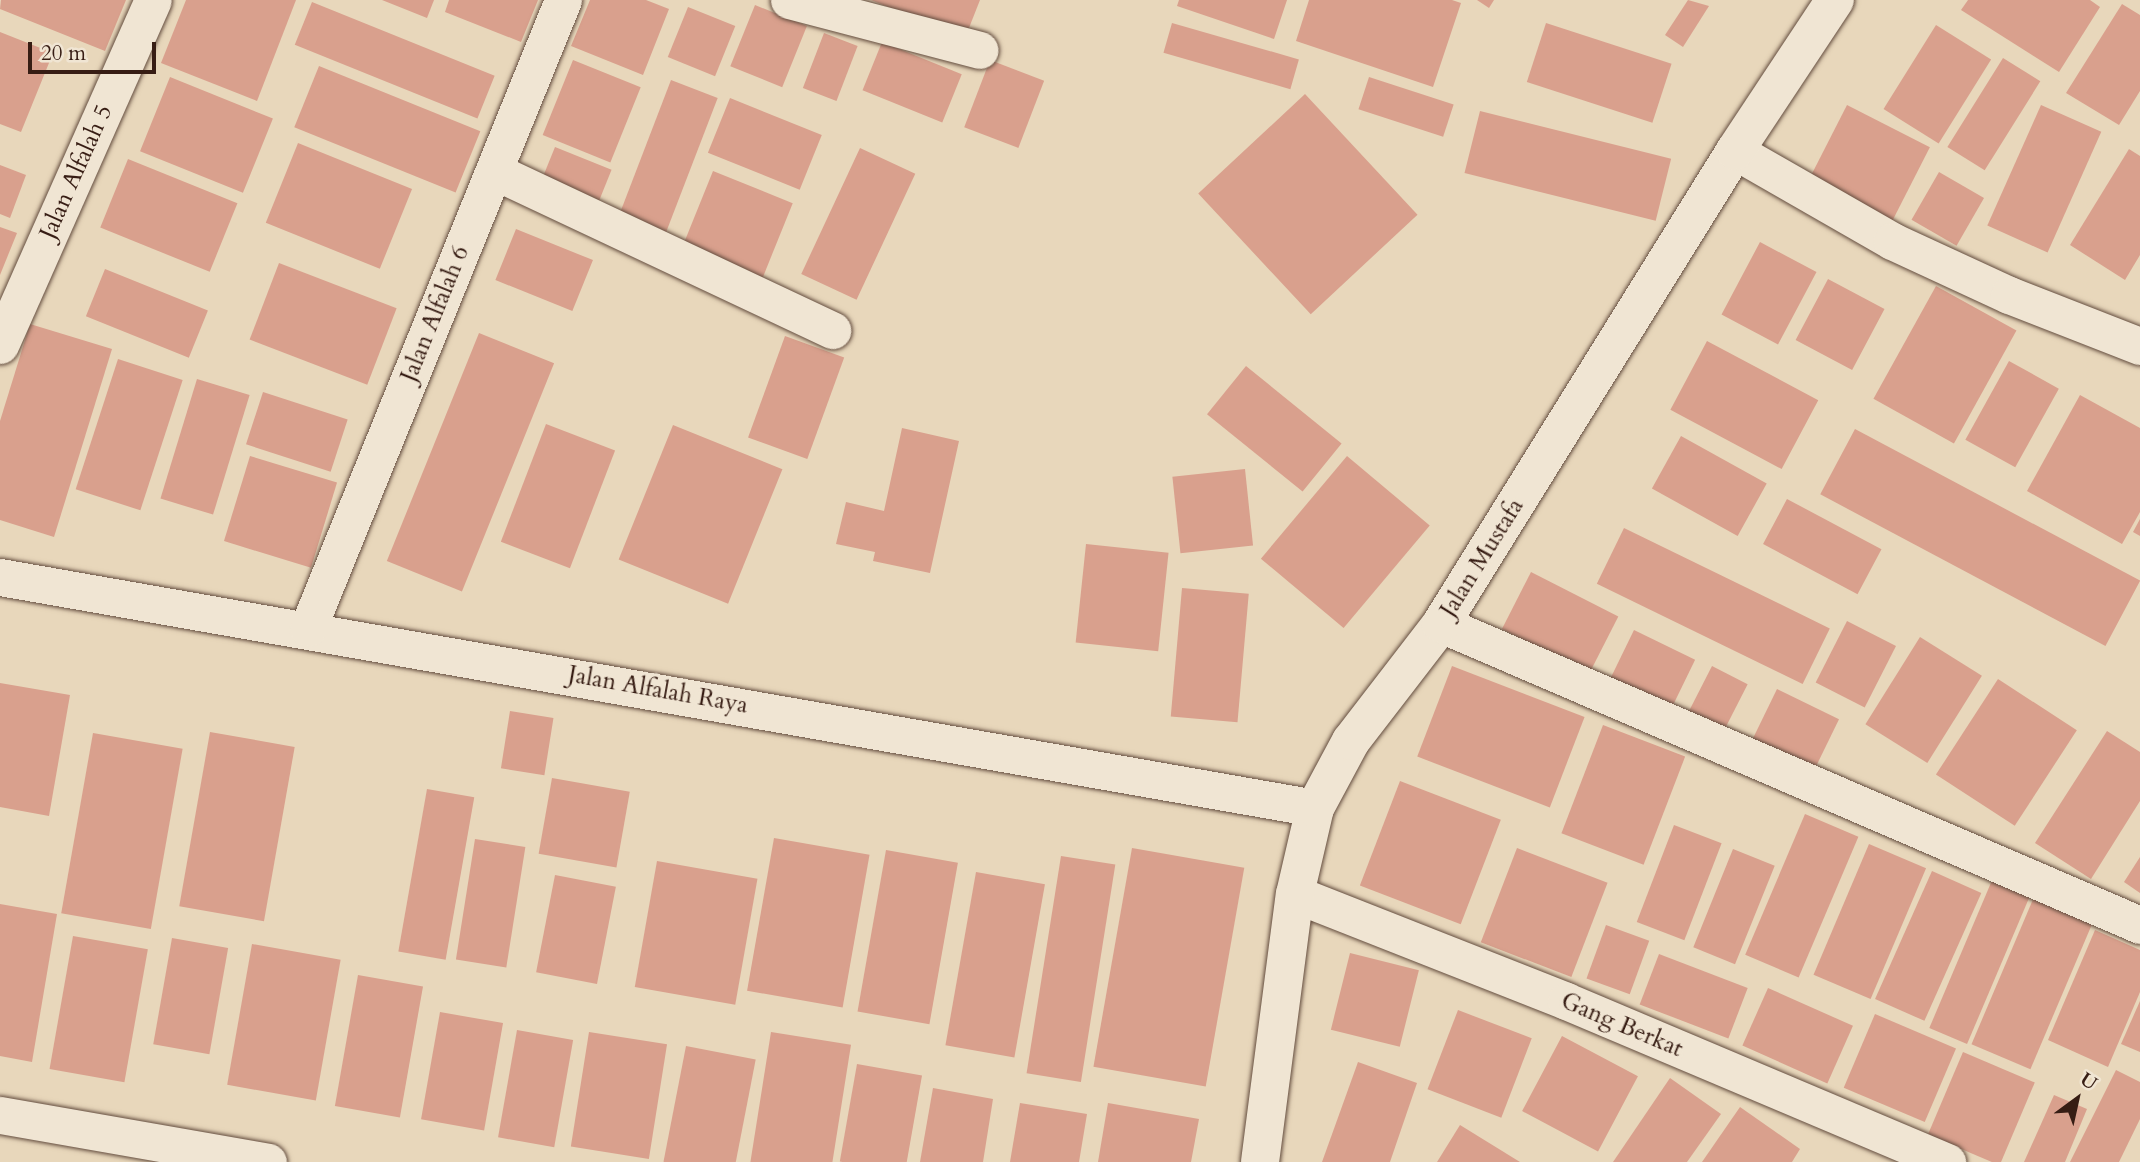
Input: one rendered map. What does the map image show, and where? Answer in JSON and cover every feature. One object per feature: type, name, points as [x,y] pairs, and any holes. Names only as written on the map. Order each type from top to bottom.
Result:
[{"type":"street","name":"Jalan Alfalah 5","points":[[0,345],[153,0]]},
{"type":"street","name":"Jalan Alfalah 6","points":[[308,628],[563,0]]},
{"type":"street","points":[[789,0],[980,50]]},
{"type":"street","name":"Jalan Mustafa","points":[[1260,1162],[1295,894],[1315,808],[1351,741],[1441,624],[1735,151],[1835,0]]},
{"type":"street","points":[[1735,151],[1892,241],[2009,295],[2140,346]]},
{"type":"street","points":[[494,171],[832,330]]},
{"type":"street","name":"Jalan Alfalah Raya","points":[[0,577],[308,628],[1315,808]]},
{"type":"street","points":[[1441,624],[2140,925]]},
{"type":"street","name":"Gang Berkat","points":[[1295,894],[1566,1001],[1947,1162]]},
{"type":"street","points":[[0,1115],[268,1162]]},
{"type":"building","points":[[1,0],[126,0],[105,51],[0,9]]},
{"type":"building","points":[[186,0],[296,0],[257,101],[161,63]]},
{"type":"building","points":[[382,0],[434,0],[427,18]]},
{"type":"building","points":[[449,0],[538,0],[521,42],[445,12]]},
{"type":"building","points":[[590,0],[646,0],[669,9],[643,75],[571,46]]},
{"type":"building","points":[[871,0],[980,0],[965,38]]},
{"type":"building","points":[[1179,0],[1287,0],[1274,39],[1177,6]]},
{"type":"building","points":[[1309,0],[1452,0],[1461,3],[1433,87],[1296,41]]},
{"type":"building","points":[[1477,0],[1494,0],[1489,8]]},
{"type":"building","points":[[1688,0],[1709,6],[1683,47],[1665,35]]},
{"type":"building","points":[[1968,0],[2090,0],[2100,7],[2059,72],[1961,10]]},
{"type":"building","points":[[312,2],[495,76],[477,118],[295,45]]},
{"type":"building","points":[[2122,4],[2140,15],[2140,91],[2119,125],[2066,93]]},
{"type":"building","points":[[755,5],[807,26],[782,87],[730,66]]},
{"type":"building","points":[[688,7],[735,26],[715,76],[668,57]]},
{"type":"building","points":[[1172,23],[1299,59],[1290,89],[1163,53]]},
{"type":"building","points":[[1546,23],[1672,64],[1652,123],[1527,82]]},
{"type":"building","points":[[1936,25],[1991,59],[1939,143],[1884,109]]},
{"type":"building","points":[[0,32],[53,53],[21,132],[0,124]]},
{"type":"building","points":[[824,33],[858,46],[836,101],[803,88]]},
{"type":"building","points":[[882,42],[962,74],[942,122],[863,90]]},
{"type":"building","points":[[2003,58],[2040,81],[1985,170],[1947,147]]},
{"type":"building","points":[[573,60],[641,87],[610,162],[543,135]]},
{"type":"building","points":[[990,60],[1044,81],[1018,148],[964,127]]},
{"type":"building","points":[[319,66],[480,131],[456,192],[294,127]]},
{"type":"building","points":[[170,77],[273,119],[243,193],[140,151]]},
{"type":"building","points":[[1369,77],[1454,105],[1443,137],[1358,109]]},
{"type":"building","points":[[671,80],[718,98],[666,232],[619,214]]},
{"type":"building","points":[[1305,94],[1418,215],[1311,314],[1198,194]]},
{"type":"building","points":[[730,98],[822,135],[800,190],[708,153]]},
{"type":"building","points":[[1847,105],[1930,147],[1893,220],[1810,178]]},
{"type":"building","points":[[2041,105],[2101,132],[2048,252],[1987,226]]},
{"type":"building","points":[[1480,111],[1671,159],[1656,221],[1465,173]]},
{"type":"building","points":[[298,143],[412,189],[380,269],[266,223]]},
{"type":"building","points":[[555,147],[612,170],[594,213],[537,191]]},
{"type":"building","points":[[860,148],[915,174],[857,300],[801,274]]},
{"type":"building","points":[[2129,149],[2140,156],[2140,255],[2125,280],[2070,245]]},
{"type":"building","points":[[128,159],[237,203],[210,272],[100,228]]},
{"type":"building","points":[[0,165],[26,175],[10,218],[0,214]]},
{"type":"building","points":[[713,171],[793,203],[763,277],[683,245]]},
{"type":"building","points":[[1939,172],[1984,198],[1957,246],[1912,220]]},
{"type":"building","points":[[0,227],[17,233],[0,275]]},
{"type":"building","points":[[516,229],[593,260],[572,311],[495,280]]},
{"type":"building","points":[[1760,242],[1817,272],[1778,344],[1722,314]]},
{"type":"building","points":[[279,263],[397,308],[367,385],[250,340]]},
{"type":"building","points":[[105,269],[208,311],[189,358],[86,316]]},
{"type":"building","points":[[1828,279],[1885,309],[1852,370],[1796,340]]},
{"type":"building","points":[[1936,286],[2016,331],[1954,443],[1873,399]]},
{"type":"building","points":[[30,324],[112,349],[54,537],[0,520],[0,421]]},
{"type":"building","points":[[479,333],[554,363],[462,591],[387,561]]},
{"type":"building","points":[[785,336],[844,358],[807,459],[748,437]]},
{"type":"building","points":[[1707,341],[1818,400],[1782,469],[1670,410]]},
{"type":"building","points":[[118,359],[183,380],[140,510],[76,489]]},
{"type":"building","points":[[2009,361],[2059,389],[2015,467],[1965,440]]},
{"type":"building","points":[[1246,366],[1342,443],[1303,492],[1207,414]]},
{"type":"building","points":[[197,379],[250,395],[213,515],[160,499]]},
{"type":"building","points":[[263,392],[348,420],[331,472],[246,444]]},
{"type":"building","points":[[2080,395],[2140,428],[2140,512],[2122,544],[2027,491]]},
{"type":"building","points":[[546,424],[615,451],[570,568],[501,542]]},
{"type":"building","points":[[673,425],[782,469],[728,604],[619,559]]},
{"type":"building","points":[[902,428],[959,441],[930,573],[873,561],[875,552],[836,544],[846,502],[884,511]]},
{"type":"building","points":[[1855,429],[2140,581],[2105,646],[1820,494]]},
{"type":"building","points":[[1681,436],[1767,484],[1738,536],[1652,488]]},
{"type":"building","points":[[250,456],[337,483],[311,568],[224,541]]},
{"type":"building","points":[[1347,456],[1430,525],[1344,628],[1261,559]]},
{"type":"building","points":[[1245,469],[1253,546],[1180,553],[1172,477]]},
{"type":"building","points":[[1787,499],[1881,549],[1858,594],[1763,544]]},
{"type":"building","points":[[2140,519],[2140,536],[2133,532]]},
{"type":"building","points":[[1624,528],[1830,628],[1803,684],[1597,584]]},
{"type":"building","points":[[1086,544],[1169,553],[1158,651],[1076,642]]},
{"type":"building","points":[[1531,572],[1618,616],[1589,674],[1502,629]]},
{"type":"building","points":[[1182,588],[1249,594],[1238,722],[1171,717]]},
{"type":"building","points":[[1847,621],[1896,646],[1865,707],[1816,682]]},
{"type":"building","points":[[1634,630],[1695,660],[1670,712],[1609,682]]},
{"type":"building","points":[[1920,637],[1982,676],[1927,763],[1865,724]]},
{"type":"building","points":[[1452,666],[1585,717],[1550,807],[1417,757]]},
{"type":"building","points":[[1712,666],[1748,684],[1724,730],[1688,712]]},
{"type":"building","points":[[1998,679],[2077,730],[2015,826],[1936,775]]},
{"type":"building","points":[[0,683],[70,695],[49,816],[0,807]]},
{"type":"building","points":[[1777,689],[1839,719],[1814,771],[1752,741]]},
{"type":"building","points":[[510,711],[553,718],[544,775],[501,768]]},
{"type":"building","points":[[1603,725],[1685,757],[1644,865],[1561,833]]},
{"type":"building","points":[[2107,731],[2140,752],[2140,801],[2091,879],[2035,843]]},
{"type":"building","points":[[210,732],[295,747],[264,921],[179,906]]},
{"type":"building","points":[[93,733],[183,749],[151,929],[61,913]]},
{"type":"building","points":[[552,778],[630,792],[616,868],[539,854]]},
{"type":"building","points":[[1400,781],[1501,820],[1461,924],[1360,886]]},
{"type":"building","points":[[427,789],[474,797],[446,960],[398,951]]},
{"type":"building","points":[[1805,814],[1858,837],[1799,977],[1745,955]]},
{"type":"building","points":[[1674,825],[1722,843],[1684,940],[1637,922]]},
{"type":"building","points":[[774,838],[870,855],[843,1007],[747,991]]},
{"type":"building","points":[[475,839],[525,847],[506,967],[456,959]]},
{"type":"building","points":[[1869,844],[1926,868],[1871,999],[1814,975]]},
{"type":"building","points":[[1132,848],[1244,868],[1206,1086],[1093,1067]]},
{"type":"building","points":[[1517,848],[1608,883],[1571,977],[1481,942]]},
{"type":"building","points":[[1733,849],[1775,866],[1735,964],[1693,947]]},
{"type":"building","points":[[886,850],[958,863],[929,1024],[858,1012]]},
{"type":"building","points":[[1061,856],[1115,865],[1081,1082],[1027,1073]]},
{"type":"building","points":[[2140,857],[2140,893],[2124,882]]},
{"type":"building","points":[[657,861],[757,879],[735,1005],[635,987]]},
{"type":"building","points":[[1932,871],[1981,893],[1924,1021],[1875,999]]},
{"type":"building","points":[[976,872],[1045,884],[1014,1057],[945,1045]]},
{"type":"building","points":[[555,875],[616,887],[597,984],[536,972]]},
{"type":"building","points":[[1993,878],[2031,894],[1967,1044],[1929,1028]]},
{"type":"building","points":[[2034,897],[2093,922],[2030,1069],[1971,1044]]},
{"type":"building","points":[[0,904],[57,914],[32,1062],[0,1056]]},
{"type":"building","points":[[1606,925],[1649,941],[1630,994],[1587,979]]},
{"type":"building","points":[[2095,930],[2140,950],[2140,992],[2108,1067],[2048,1040]]},
{"type":"building","points":[[73,936],[148,949],[124,1082],[50,1069]]},
{"type":"building","points":[[172,938],[228,948],[209,1054],[153,1044]]},
{"type":"building","points":[[252,944],[341,960],[316,1100],[227,1085]]},
{"type":"building","points":[[1350,953],[1419,970],[1400,1047],[1331,1030]]},
{"type":"building","points":[[1659,954],[1748,988],[1728,1038],[1640,1004]]},
{"type":"building","points":[[358,975],[423,986],[400,1117],[335,1106]]},
{"type":"building","points":[[1768,988],[1853,1026],[1827,1083],[1742,1046]]},
{"type":"building","points":[[2140,1001],[2140,1052],[2121,1044]]},
{"type":"building","points":[[1458,1010],[1532,1038],[1501,1118],[1428,1089]]},
{"type":"building","points":[[440,1012],[503,1023],[484,1130],[421,1119]]},
{"type":"building","points":[[1875,1014],[1956,1048],[1925,1122],[1844,1088]]},
{"type":"building","points":[[517,1030],[573,1040],[554,1147],[498,1137]]},
{"type":"building","points":[[589,1032],[667,1044],[649,1159],[571,1147]]},
{"type":"building","points":[[771,1032],[851,1045],[832,1162],[750,1162]]},
{"type":"building","points":[[1562,1036],[1638,1076],[1598,1151],[1522,1111]]},
{"type":"building","points":[[686,1046],[756,1060],[736,1162],[663,1162]]},
{"type":"building","points":[[1963,1052],[2035,1082],[2001,1162],[1992,1162],[1928,1135]]},
{"type":"building","points":[[1358,1062],[1417,1083],[1390,1162],[1322,1162]]},
{"type":"building","points":[[857,1064],[922,1075],[907,1162],[840,1161]]},
{"type":"building","points":[[2116,1070],[2140,1082],[2140,1119],[2119,1162],[2070,1162]]},
{"type":"building","points":[[1670,1078],[1721,1114],[1687,1162],[1613,1162]]},
{"type":"building","points":[[933,1088],[993,1099],[983,1162],[920,1162]]},
{"type":"building","points":[[2054,1095],[2087,1109],[2065,1162],[2024,1162]]},
{"type":"building","points":[[1020,1103],[1087,1114],[1079,1162],[1010,1162]]},
{"type":"building","points":[[1108,1103],[1199,1119],[1191,1162],[1098,1162]]},
{"type":"building","points":[[1740,1107],[1800,1149],[1792,1162],[1702,1162]]},
{"type":"building","points":[[1460,1125],[1520,1162],[1437,1162]]}]
